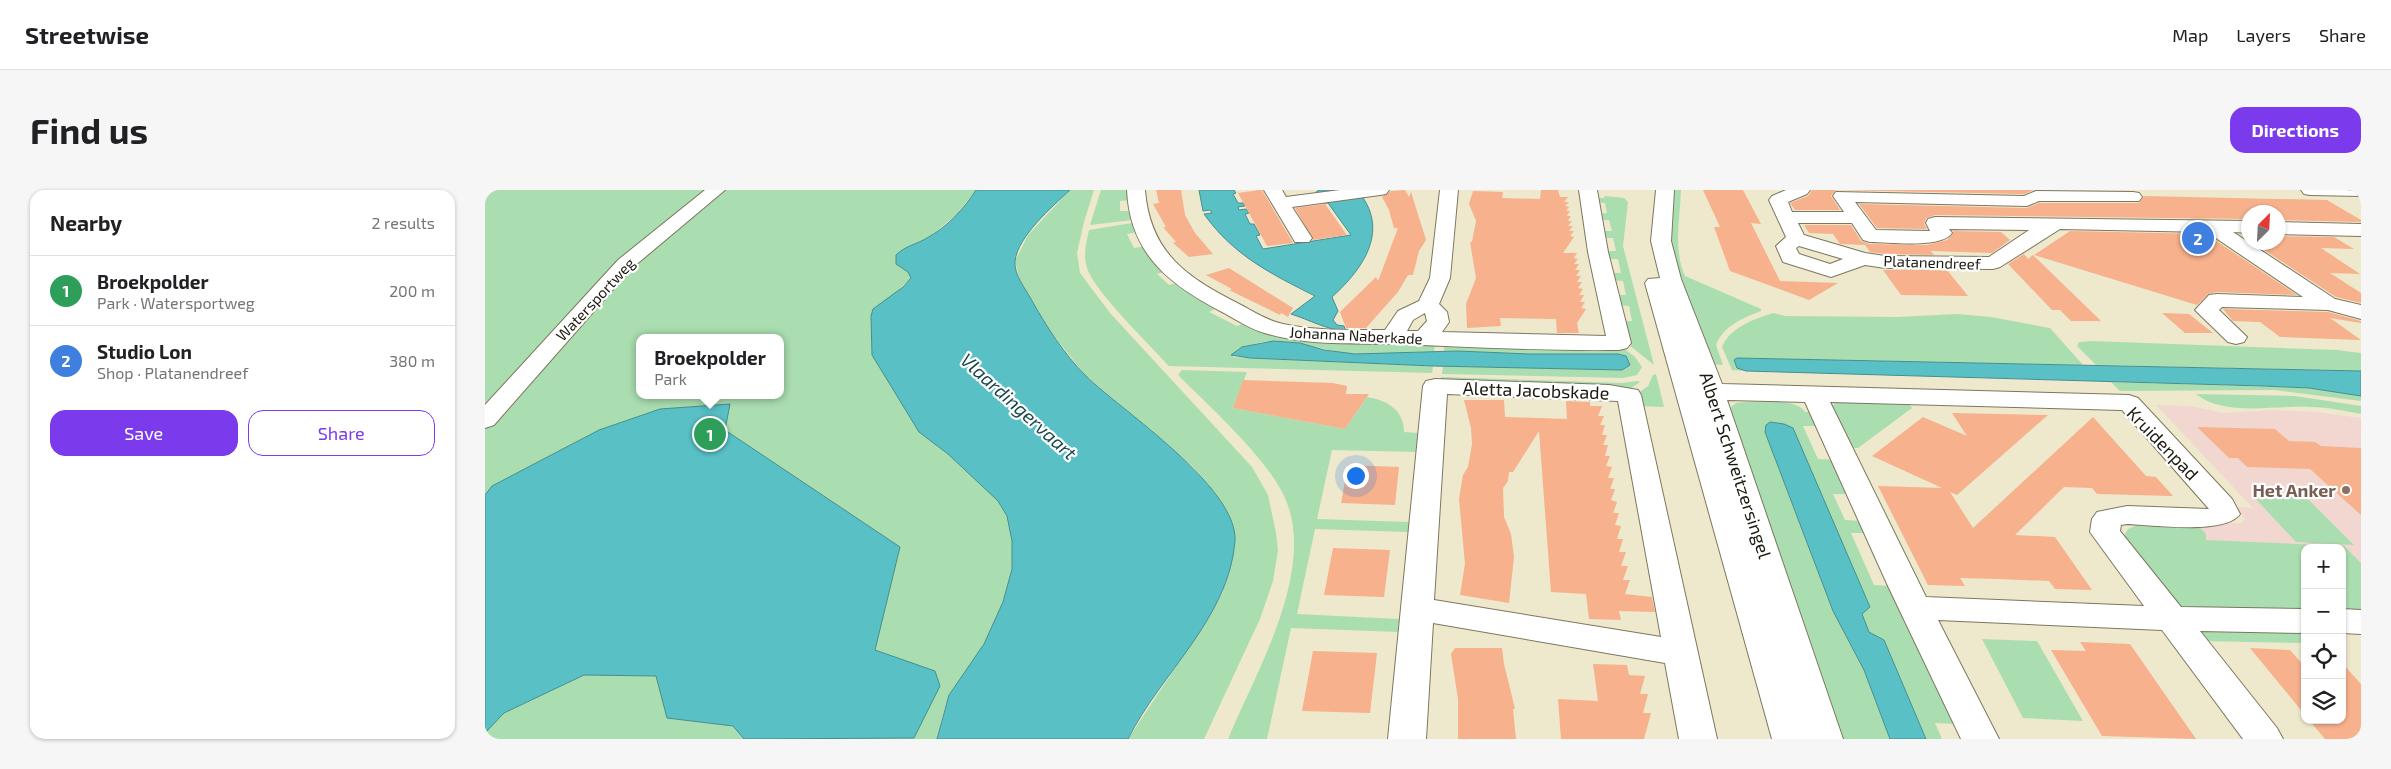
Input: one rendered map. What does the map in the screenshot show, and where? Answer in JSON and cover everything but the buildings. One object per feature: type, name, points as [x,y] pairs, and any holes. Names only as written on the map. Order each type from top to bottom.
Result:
[{"type":"street","name":"Watersportweg","points":[[485,420],[625,264],[716,190]]},
{"type":"street","name":"Johanna Naberkade","points":[[1136,190],[1137,221],[1150,246],[1162,260],[1186,281],[1229,308],[1281,331],[1394,337],[1619,343],[1598,252],[1588,190]]},
{"type":"street","points":[[1277,196],[1327,197],[1380,190]]},
{"type":"street","points":[[1394,337],[1399,320],[1410,311],[1428,305],[1440,278],[1449,190]]},
{"type":"street","name":"Albert Schweitzersingel","points":[[1647,190],[1644,239],[1824,739]]},
{"type":"street","points":[[1658,190],[1665,190]]},
{"type":"street","name":"Albert Schweitzersingel","points":[[1665,190],[1661,241],[1791,739]]},
{"type":"street","name":"Platanendreef","points":[[1801,190],[1778,200],[1796,239],[1786,246],[1791,258],[1831,271],[1863,259],[1885,262],[1993,264],[2050,226],[2060,223],[2241,227]]},
{"type":"street","points":[[2310,190],[2361,191]]},
{"type":"street","name":"Platanendreef","points":[[2050,226],[1935,223],[1942,233],[1932,237],[1869,236],[1842,196],[2027,201],[2036,196],[2129,194],[2172,226]]},
{"type":"street","points":[[1277,196],[1302,238]]},
{"type":"street","points":[[1786,218],[1857,218]]},
{"type":"street","points":[[2211,226],[2328,304]]},
{"type":"street","points":[[2286,228],[2361,230]]},
{"type":"street","points":[[2236,336],[2206,310],[2217,300],[2328,304],[2361,312]]},
{"type":"street","points":[[1425,338],[1438,322],[1436,312],[1428,305]]},
{"type":"street","name":"Aletta Jacobskade","points":[[1407,739],[1435,386],[1609,392],[1629,395],[1698,739]]},
{"type":"street","name":"Kruidenpad","points":[[1700,392],[2129,403],[2222,505],[2225,514],[2215,518],[2127,515],[2107,519],[2105,532],[2264,739]]},
{"type":"street","points":[[1814,395],[1915,608],[1980,739]]},
{"type":"street","points":[[1915,608],[2172,619],[2301,621]]},
{"type":"street","points":[[1418,610],[1680,653]]},
{"type":"street","points":[[2346,621],[2361,622]]},
{"type":"shaded area","points":[[2156,405],[2191,406],[2223,413],[2273,410],[2315,412],[2361,418],[2361,617],[2346,563],[2346,544],[2301,544],[2301,613],[2128,529],[2143,523],[2242,523],[2245,519],[2236,507],[2253,508]]},
{"type":"green space","points":[[485,190],[976,190],[957,214],[920,245],[911,278],[896,292],[980,484],[1002,506],[1007,516],[1013,549],[1009,582],[999,614],[984,644],[950,695],[937,739],[485,739]]},
{"type":"green space","points":[[1070,190],[1094,190],[1077,253],[1080,273],[1110,313],[1252,467],[1268,495],[1278,550],[1273,581],[1260,619],[1204,739],[1128,739],[1203,626],[1223,592],[1210,486],[1192,466],[1085,375],[1046,326],[1020,281],[1015,261],[1028,235]]},
{"type":"green space","points":[[1101,190],[1132,190],[1131,200],[1120,201],[1120,211],[1131,211],[1133,220],[1090,225]]},
{"type":"green space","points":[[1670,190],[1681,190],[1678,245],[1681,266],[1685,276],[1761,309],[1761,311],[1734,324],[1719,338],[1716,345],[1723,365],[1708,364],[1670,254]]},
{"type":"green space","points":[[1605,196],[1624,198],[1628,202],[1623,246],[1654,365],[1623,340],[1619,321],[1632,321],[1629,306],[1616,305],[1614,295],[1626,295],[1623,281],[1611,280],[1609,273],[1621,273],[1618,259],[1606,259],[1605,251],[1616,251],[1613,238],[1602,238],[1600,231],[1612,231],[1609,220],[1598,220],[1597,214],[1607,213],[1605,203],[1594,202],[1594,198],[1604,198]]},
{"type":"green space","points":[[1135,224],[1138,232],[1127,234],[1134,248],[1146,246],[1168,271],[1157,274],[1169,285],[1181,282],[1219,307],[1209,312],[1237,326],[1248,322],[1435,344],[1434,351],[1353,354],[1291,342],[1275,341],[1259,343],[1245,348],[1233,357],[1433,366],[1432,373],[1169,366],[1111,304],[1087,268],[1085,254],[1089,230]]},
{"type":"green space","points":[[1773,313],[1785,316],[1897,317],[1957,314],[1991,317],[2050,328],[2083,365],[1737,358],[1734,360],[1741,370],[1746,371],[1732,370],[1722,347],[1726,340],[1737,329]]},
{"type":"green space","points":[[2079,342],[2337,350],[2361,353],[2361,371],[2096,365],[2077,346]]},
{"type":"green space","points":[[1444,344],[1622,347],[1635,357],[1642,367],[1637,375],[1623,378],[1442,374],[1443,366],[1622,370],[1622,354],[1529,354],[1444,351]]},
{"type":"green space","points":[[1182,370],[1247,372],[1233,408],[1345,429],[1367,397],[1374,398],[1393,407],[1401,418],[1404,432],[1419,433],[1416,452],[1332,450],[1317,519],[1409,522],[1408,532],[1315,529],[1297,614],[1399,619],[1398,632],[1291,628],[1267,739],[1228,739],[1267,652],[1279,620],[1294,557],[1293,526],[1285,498],[1277,483],[1252,450],[1178,375]]},
{"type":"green space","points":[[1656,374],[1664,407],[1638,406],[1638,393],[1648,386],[1653,375]]},
{"type":"green space","points":[[1441,377],[1640,382],[1631,388],[1441,381]]},
{"type":"green space","points":[[2111,382],[2309,388],[2361,396],[2361,401],[2275,390],[2120,391]]},
{"type":"green space","points":[[2196,394],[2295,396],[2361,406],[2361,414],[2317,407],[2235,408],[2208,401]]},
{"type":"green space","points":[[1768,401],[1786,403],[1801,408],[1805,412],[1812,412],[1818,426],[1803,426],[1818,459],[1837,460],[1853,494],[1833,494],[1845,520],[1862,521],[1868,533],[1851,533],[1874,585],[1893,586],[1957,724],[1935,723],[1942,739],[1926,739],[1884,640],[1869,632],[1862,614],[1870,607],[1784,424],[1767,423],[1765,432],[1833,611],[1864,670],[1890,739],[1834,739],[1730,408],[1736,403]]},
{"type":"green space","points":[[1838,402],[1910,405],[1912,408],[1858,448],[1850,448],[1830,407]]},
{"type":"green space","points":[[2252,495],[2306,497],[2354,545],[2296,542]]},
{"type":"green space","points":[[2143,523],[2197,524],[2206,534],[2206,540],[2301,544],[2301,615],[2179,612],[2124,536],[2128,529]]},
{"type":"green space","points":[[2346,548],[2361,563],[2361,617],[2346,616]]},
{"type":"green space","points":[[2188,624],[2301,627],[2301,643],[2201,641]]},
{"type":"green space","points":[[1982,639],[2037,641],[2083,721],[2023,718]]},
{"type":"water","name":"Vlaardingervaart","points":[[976,190],[1070,190],[1037,222],[1017,251],[1015,266],[1020,281],[1049,329],[1078,367],[1199,474],[1218,497],[1231,520],[1235,541],[1230,569],[1220,595],[1192,644],[1158,691],[1128,739],[937,739],[949,695],[984,644],[1003,602],[1012,569],[1012,541],[1007,516],[998,501],[948,454],[919,432],[872,355],[871,316],[873,309],[903,287],[911,278],[908,272],[896,264],[896,255],[903,249],[941,229],[960,211]]},
{"type":"water","points":[[1199,190],[1234,190],[1236,193],[1233,194],[1238,203],[1243,203],[1245,206],[1238,207],[1239,210],[1246,209],[1249,213],[1245,214],[1250,224],[1254,224],[1260,235],[1256,236],[1263,249],[1351,235],[1328,203],[1324,203],[1316,192],[1319,190],[1357,190],[1367,205],[1372,219],[1372,233],[1363,261],[1344,286],[1332,297],[1338,311],[1333,320],[1337,325],[1344,326],[1346,331],[1325,327],[1291,314],[1315,296],[1268,271],[1227,241],[1204,214],[1212,213],[1210,210],[1203,211]]},
{"type":"water","points":[[1273,341],[1300,343],[1324,350],[1355,354],[1457,351],[1529,354],[1618,354],[1626,356],[1630,365],[1622,370],[1433,366],[1250,358],[1231,355],[1242,347]]},
{"type":"water","points":[[1737,358],[2361,371],[2361,396],[2309,388],[2263,386],[1746,371],[1737,368],[1734,360]]},
{"type":"water","points":[[730,404],[725,430],[900,547],[875,650],[935,671],[940,686],[914,738],[744,739],[733,726],[667,718],[656,676],[584,675],[504,713],[485,733],[485,495],[492,486],[599,430],[660,409]]},
{"type":"water","points":[[1770,422],[1784,424],[1793,428],[1870,607],[1862,614],[1869,632],[1884,640],[1926,739],[1890,739],[1864,670],[1833,611],[1765,432],[1766,425]]},
{"type":"place","name":"Studio Lon","points":[[2198,238]]},
{"type":"place","name":"Broekpolder","points":[[710,434]]},
{"type":"place","name":"Het Anker","points":[[2346,490]]}]
